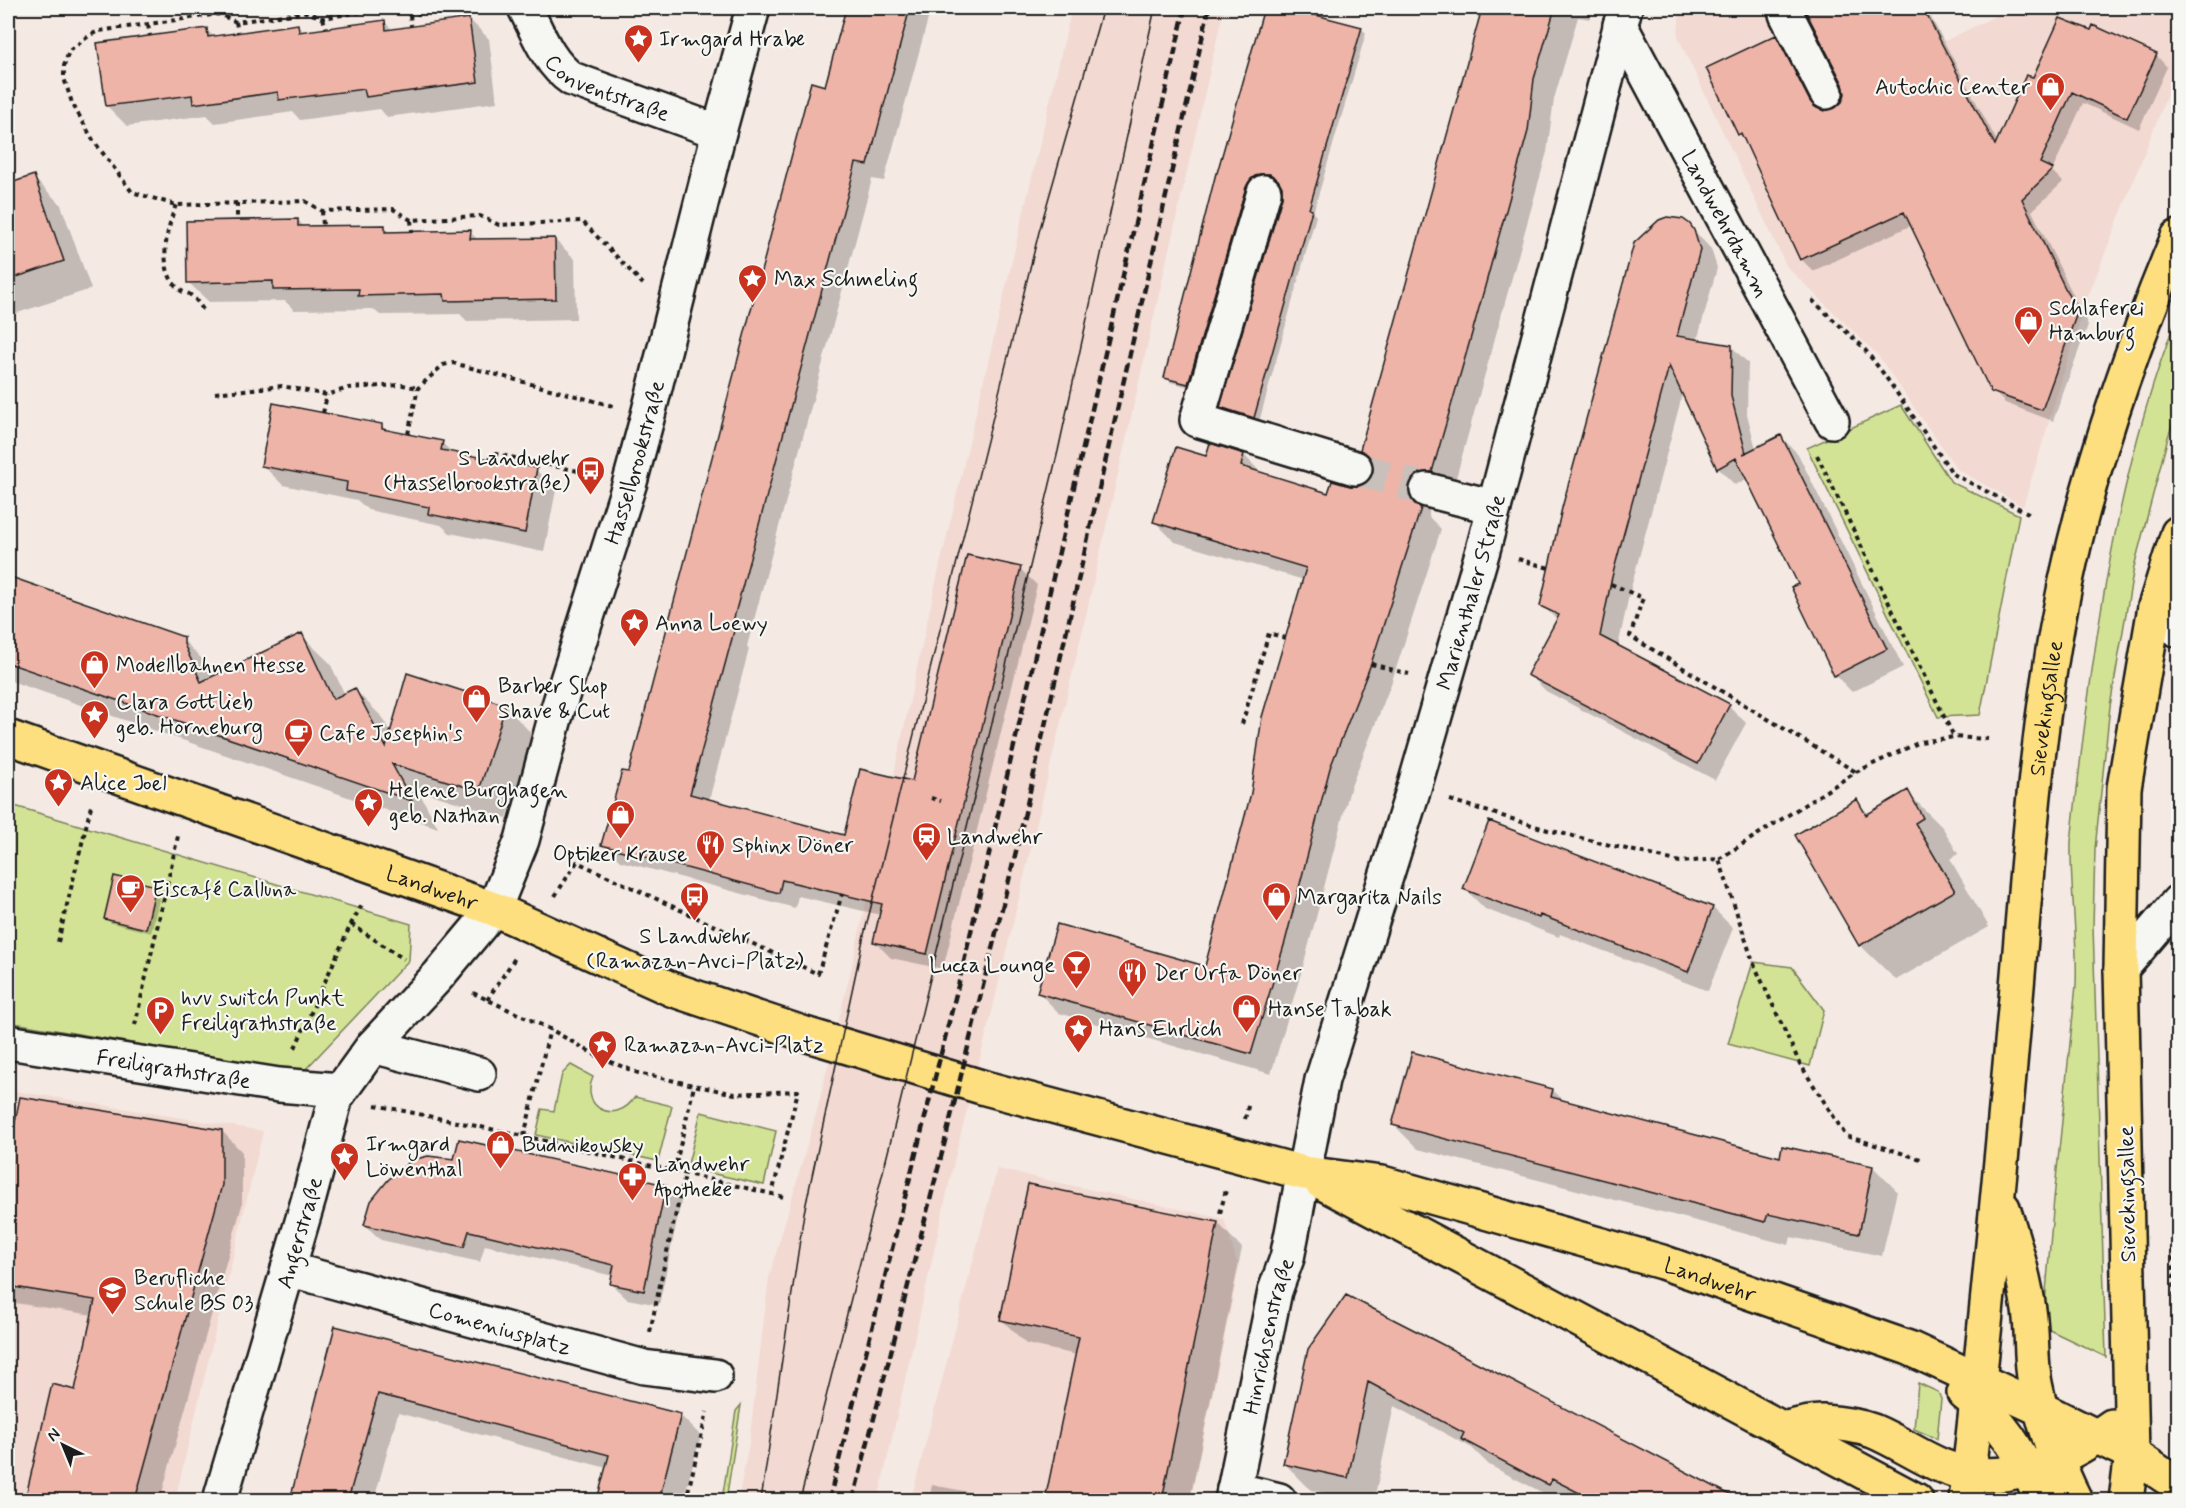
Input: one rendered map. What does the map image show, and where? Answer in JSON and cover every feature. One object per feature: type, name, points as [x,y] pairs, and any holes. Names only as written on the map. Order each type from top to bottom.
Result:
[{"type":"main road","name":"Sievekingsallee","points":[[1968,1487],[1999,1195],[2040,733],[2066,581],[2098,452],[2133,351],[2178,237]]},
{"type":"main road","name":"Sievekingsallee","points":[[2126,1500],[2132,1455],[2121,969],[2124,788],[2155,608],[2178,533]]},
{"type":"main road","name":"Landwehr","points":[[8,737],[494,909],[670,989],[808,1035],[985,1088],[1304,1173],[1382,1183],[1662,1262],[1909,1348],[1978,1392],[2041,1409],[2132,1455],[2178,1485]]},
{"type":"main road","name":"Landwehr","points":[[1304,1173],[1916,1500]]},
{"type":"main road","name":"Sievekingsallee","points":[[1999,1195],[2018,1256],[2029,1312],[2035,1386],[2047,1435],[2042,1465],[2075,1500]]},
{"type":"main road","points":[[1978,1392],[1992,1418],[2042,1465],[2042,1500]]},
{"type":"main road","points":[[1783,1429],[1821,1421],[1871,1430],[1941,1466],[1968,1487],[1994,1475],[2042,1465],[2097,1437],[2115,1425],[2131,1409]]},
{"type":"street","name":"Conventstraße","points":[[525,8],[561,72],[572,79],[719,132]]},
{"type":"street","name":"Hasselbrookstraße","points":[[494,909],[522,840],[555,718],[630,482],[753,8]]},
{"type":"street","points":[[1786,14],[1826,92]]},
{"type":"street","name":"Landwehrdamm","points":[[1622,16],[1832,422]]},
{"type":"street","name":"Marienthaler Straße","points":[[1304,1173],[1322,1080],[1414,788],[1494,507],[1622,16]]},
{"type":"street","points":[[1264,192],[1197,420],[1355,468]]},
{"type":"street","points":[[1427,490],[1494,507]]},
{"type":"street","points":[[2155,608],[2178,630]]},
{"type":"street","points":[[2121,969],[2178,903]]},
{"type":"street","name":"Angerstraße","points":[[220,1500],[338,1093],[373,1046],[438,976],[494,909]]},
{"type":"street","name":"Freiligrathstraße","points":[[8,1042],[338,1093]]},
{"type":"street","points":[[373,1046],[479,1074]]},
{"type":"street","name":"Hinrichsenstraße","points":[[1233,1495],[1275,1291],[1287,1258],[1304,1173]]},
{"type":"street","name":"Comeniusplatz","points":[[288,1269],[644,1366],[715,1376]]},
{"type":"street","points":[[1233,1495],[1279,1500]]},
{"type":"path","points":[[450,8],[410,15],[389,8],[323,18],[306,12],[236,22],[219,14],[99,31],[69,51],[64,66],[64,78],[72,103],[93,140],[132,192],[176,205],[305,201],[322,211],[393,209],[411,220],[480,216],[499,225],[582,221],[673,314]]},
{"type":"path","points":[[410,15],[411,26]]},
{"type":"path","points":[[323,18],[326,28]]},
{"type":"path","points":[[236,22],[238,32]]},
{"type":"path","points":[[148,25],[150,36]]},
{"type":"path","points":[[237,203],[237,220]]},
{"type":"path","points":[[176,205],[166,242],[168,273],[175,286],[195,299],[205,312]]},
{"type":"path","points":[[322,211],[323,226]]},
{"type":"path","points":[[411,220],[412,231]]},
{"type":"path","points":[[1810,299],[1862,346],[1953,474],[2032,515]]},
{"type":"path","points":[[408,434],[418,388],[443,365],[453,363],[648,415]]},
{"type":"path","points":[[216,393],[282,386],[327,395],[348,388],[403,385],[418,388]]},
{"type":"path","points":[[323,413],[327,395]]},
{"type":"path","points":[[490,459],[491,453],[630,482]]},
{"type":"path","points":[[1816,453],[1954,737]]},
{"type":"path","points":[[1611,584],[1643,598],[1630,636],[1856,772]]},
{"type":"path","points":[[1242,724],[1269,633],[1286,638]]},
{"type":"path","points":[[1414,788],[1548,830],[1680,862],[1719,859],[1856,772],[1920,742],[1954,737],[1988,739]]},
{"type":"path","points":[[58,942],[100,770]]},
{"type":"path","points":[[931,798],[941,801]]},
{"type":"path","points":[[127,1061],[186,800]]},
{"type":"path","points":[[1719,859],[1753,963],[1800,1064],[1846,1136],[1924,1160]]},
{"type":"path","points":[[487,1000],[577,862],[818,974],[842,894]]},
{"type":"path","points":[[279,1084],[351,924],[382,868]]},
{"type":"path","points":[[351,924],[408,962],[550,1029],[599,1058],[638,1073],[735,1094],[798,1091],[772,1194]]},
{"type":"path","points":[[524,1136],[550,1029]]},
{"type":"path","points":[[674,1172],[694,1086]]},
{"type":"path","points":[[338,1093],[784,1197]]},
{"type":"path","points":[[644,1366],[666,1255],[686,1175]]},
{"type":"path","points":[[2177,1432],[2172,1204],[2178,1188]]},
{"type":"path","points":[[686,1500],[715,1376]]},
{"type":"shaded area","points":[[1072,8],[1224,8],[1082,632],[955,1157],[878,1500],[738,1500],[749,1444],[769,1278],[817,1111],[852,966],[933,595]]},
{"type":"shaded area","points":[[1680,8],[1766,8],[1774,23],[1801,8],[1924,8],[1943,42],[2012,8],[2178,8],[2178,67],[2085,304],[2023,506],[1957,469],[1877,354],[1787,267],[1678,37]]},
{"type":"shaded area","name":"Berufliche Schule BS 03","points":[[8,1090],[263,1131],[175,1500],[8,1500]]},
{"type":"shaded area","points":[[997,1169],[1224,1219],[1239,1268],[1190,1500],[911,1500]]},
{"type":"green space","points":[[2178,314],[2178,409],[2168,437],[2134,567],[2110,706],[2095,849],[2093,926],[2106,1357],[2043,1327],[2076,985],[2071,842],[2096,641],[2120,508],[2155,378]]},
{"type":"green space","points":[[1901,405],[1951,482],[2019,515],[1980,715],[1938,717],[1807,448]]},
{"type":"green space","points":[[8,804],[411,924],[409,960],[303,1072],[8,1022]]},
{"type":"green space","points":[[1753,962],[1792,967],[1824,1010],[1810,1066],[1728,1044]]},
{"type":"green space","points":[[571,1065],[593,1077],[590,1088],[591,1097],[595,1105],[602,1110],[610,1112],[618,1110],[627,1106],[635,1097],[672,1106],[658,1161],[536,1135],[542,1109],[554,1111],[562,1074]]},
{"type":"green space","points":[[701,1112],[776,1131],[764,1185],[687,1168]]},
{"type":"green space","points":[[1918,1383],[1938,1392],[1941,1399],[1937,1439],[1914,1429]]},
{"type":"green space","points":[[741,1405],[726,1500],[722,1500],[736,1411]]},
{"type":"building","points":[[846,8],[910,8],[868,165],[856,163],[731,629],[734,631],[690,794],[844,835],[860,769],[912,781],[967,555],[1021,567],[927,954],[873,942],[882,904],[782,880],[779,893],[601,845],[622,771],[629,772],[811,82],[825,86]]},
{"type":"building","points":[[1264,8],[1289,8],[1362,27],[1309,209],[1312,210],[1254,418],[1220,407],[1282,197],[1282,187],[1278,180],[1270,174],[1259,174],[1251,179],[1246,187],[1188,384],[1164,378],[1216,173]]},
{"type":"building","points":[[1482,8],[1555,8],[1534,79],[1528,131],[1432,472],[1421,472],[1413,477],[1409,485],[1409,496],[1421,508],[1371,664],[1330,768],[1285,942],[1251,1054],[1037,993],[1057,924],[1205,966],[1251,793],[1262,717],[1306,568],[1153,522],[1176,447],[1206,456],[1210,443],[1244,454],[1241,466],[1328,493],[1332,481],[1359,486],[1368,481],[1373,473],[1373,463],[1368,455],[1360,450]]},
{"type":"building","points":[[1804,8],[1923,8],[1995,145],[2026,75],[2033,77],[2060,18],[2091,30],[2093,25],[2157,54],[2127,118],[2072,92],[2040,163],[2053,169],[2022,199],[2077,313],[2042,410],[1991,392],[1904,212],[1800,260],[1741,133],[1738,135],[1706,68],[1776,35],[1810,101],[1815,107],[1824,111],[1835,108],[1842,102],[1845,94],[1843,84]]},
{"type":"building","points":[[469,18],[478,82],[366,97],[364,89],[279,100],[278,92],[193,104],[192,95],[106,106],[97,43],[207,28],[208,37],[298,24],[299,32],[385,20],[386,30]]},
{"type":"building","points":[[34,175],[64,261],[8,280],[8,184]]},
{"type":"building","points":[[1667,217],[1683,219],[1690,224],[1700,250],[1677,336],[1732,345],[1731,396],[1746,453],[1781,435],[1887,649],[1834,676],[1791,587],[1798,584],[1736,458],[1717,469],[1669,366],[1612,577],[1600,636],[1730,704],[1698,764],[1527,675],[1559,615],[1540,606],[1562,508],[1634,243],[1659,220]]},
{"type":"building","points":[[298,219],[298,226],[385,225],[385,232],[471,230],[470,239],[555,238],[556,299],[445,301],[444,294],[358,296],[359,289],[273,290],[273,281],[187,283],[186,221]]},
{"type":"building","points":[[273,403],[382,424],[382,429],[443,441],[441,450],[537,468],[525,533],[428,514],[429,507],[346,491],[347,482],[261,466]]},
{"type":"building","points":[[8,576],[184,637],[184,644],[201,682],[302,633],[333,699],[355,688],[386,747],[407,673],[506,705],[479,791],[392,764],[412,801],[8,663]]},
{"type":"building","points":[[1908,790],[1923,818],[1915,823],[1955,891],[1859,946],[1795,835],[1857,799],[1866,815]]},
{"type":"building","points":[[1489,821],[1713,907],[1688,972],[1540,915],[1539,918],[1463,889]]},
{"type":"building","points":[[114,876],[156,886],[146,929],[104,919]]},
{"type":"building","points":[[1412,1052],[1553,1089],[1551,1097],[1780,1157],[1782,1146],[1873,1166],[1859,1234],[1768,1214],[1765,1222],[1392,1125]]},
{"type":"building","name":"Berufliche Schule BS 03","points":[[20,1097],[222,1130],[222,1185],[135,1500],[25,1500],[52,1384],[75,1390],[95,1300],[8,1286],[8,1157]]},
{"type":"building","points":[[459,1139],[666,1185],[644,1291],[610,1284],[614,1265],[469,1231],[464,1247],[364,1225],[371,1201],[388,1180],[412,1160],[428,1156],[454,1159]]},
{"type":"building","points":[[1028,1184],[1218,1222],[1162,1500],[1045,1500],[1079,1337],[1000,1320]]},
{"type":"building","points":[[1346,1295],[1740,1500],[1593,1500],[1552,1479],[1548,1485],[1461,1439],[1464,1433],[1368,1382],[1348,1478],[1283,1464],[1308,1349]]},
{"type":"building","points":[[335,1326],[681,1414],[659,1500],[597,1500],[609,1455],[378,1394],[348,1500],[290,1500]]},
{"type":"tunnel","points":[[1355,468],[1427,490]]},
{"type":"tram line","points":[[761,1500],[804,1213],[864,935],[1039,232],[1103,8]]},
{"type":"tram line","points":[[800,1500],[892,1136],[1058,451],[1155,8]]},
{"type":"railway","points":[[829,1500],[963,966],[1185,8]]},
{"type":"railway","points":[[853,1500],[942,1153],[1019,839],[1209,8]]},
{"type":"place","name":"Irmgard Hrabe","points":[[638,64]]},
{"type":"place","name":"Autochic Center","points":[[2051,112]]},
{"type":"place","name":"Max Schmeling","points":[[753,304]]},
{"type":"place","name":"Schlaferei Hamburg","points":[[2028,346]]},
{"type":"place","name":"S Landwehr (Hasselbrookstraße)","points":[[591,496]]},
{"type":"place","name":"Anna Loewy","points":[[634,648]]},
{"type":"place","name":"Modellbahnen Hesse","points":[[95,690]]},
{"type":"place","name":"Barber Shop Shave & Cut","points":[[477,724]]},
{"type":"place","name":"Clara Gottlieb geb. Horneburg","points":[[95,740]]},
{"type":"place","name":"Cafe Josephin's","points":[[298,758]]},
{"type":"place","name":"Alice Joel","points":[[59,808]]},
{"type":"place","name":"Helene Burghagen geb. Nathan","points":[[368,828]]},
{"type":"place","name":"Optiker Krause","points":[[620,840]]},
{"type":"place","name":"Landwehr","points":[[926,862]]},
{"type":"place","name":"Sphinx Döner","points":[[711,870]]},
{"type":"place","name":"Eiscafé Calluna","points":[[131,914]]},
{"type":"place","name":"S Landwehr (Ramazan-Avci-Platz)","points":[[695,922]]},
{"type":"place","name":"Margarita Nails","points":[[1276,922]]},
{"type":"place","name":"Lucca Lounge","points":[[1076,990]]},
{"type":"place","name":"Der Urfa Döner","points":[[1133,998]]},
{"type":"place","name":"Hanse Tabak","points":[[1247,1034]]},
{"type":"place","name":"hvv switch Punkt Freiligrathstraße","points":[[160,1036]]},
{"type":"place","name":"Hans Ehrlich","points":[[1078,1054]]},
{"type":"place","name":"Ramazan-Avci-Platz","points":[[603,1070]]},
{"type":"place","name":"Budnikowsky","points":[[501,1170]]},
{"type":"place","name":"Irmgard Löwenthal","points":[[345,1182]]},
{"type":"place","name":"Landwehr Apotheke","points":[[633,1202]]},
{"type":"place","name":"Berufliche Schule BS 03","points":[[113,1316]]}]
